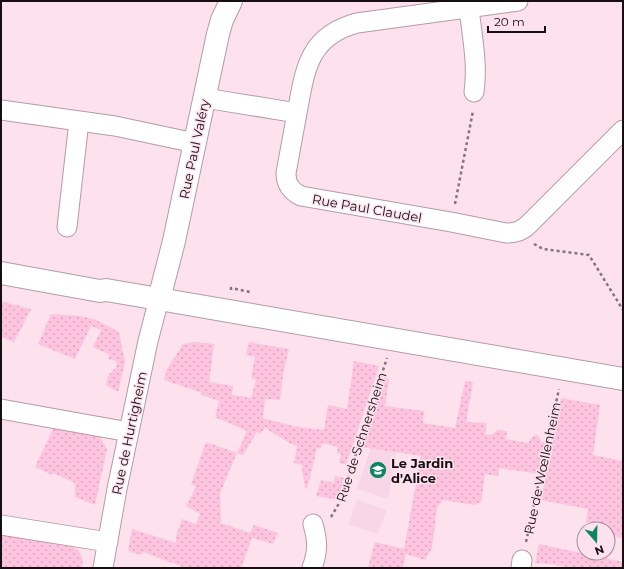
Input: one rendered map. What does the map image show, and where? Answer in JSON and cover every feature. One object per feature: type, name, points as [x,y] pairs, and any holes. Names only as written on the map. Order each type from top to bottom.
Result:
[{"type":"main road","name":"Rue Paul Valéry","points":[[160,298],[174,241],[222,20],[231,1]]},
{"type":"main road","points":[[1,273],[100,290],[160,298],[623,379]]},
{"type":"street","name":"Rue Paul Claudel","points":[[518,1],[357,23],[335,31],[324,40],[309,60],[297,113],[286,173],[286,181],[294,192],[301,196],[506,233],[522,231]]},
{"type":"street","points":[[469,8],[476,66],[474,92]]},
{"type":"street","points":[[205,98],[297,113]]},
{"type":"street","points":[[1,110],[115,126],[195,143]]},
{"type":"street","points":[[67,227],[79,121]]},
{"type":"street","points":[[522,231],[623,130]]},
{"type":"street","name":"Rue de Hurtigheim","points":[[103,568],[117,489],[148,341],[160,298]]},
{"type":"street","points":[[1,409],[129,432]]},
{"type":"street","points":[[312,568],[317,546],[313,524]]},
{"type":"street","points":[[1,525],[108,542]]},
{"type":"path","points":[[451,222],[473,113],[474,92]]},
{"type":"path","points":[[522,231],[535,244],[543,249],[589,256],[623,310]]},
{"type":"path","name":"Rue de Schnersheim","points":[[313,524],[326,523],[334,514],[341,500],[392,339]]},
{"type":"path","name":"Rue de Wœllenheim","points":[[522,564],[563,368]]},
{"type":"shaded area","points":[[1,301],[31,309],[14,342],[1,337]]},
{"type":"shaded area","points":[[51,314],[79,316],[94,319],[119,332],[125,362],[118,392],[106,385],[108,376],[116,367],[116,361],[108,359],[110,355],[93,347],[101,330],[91,326],[75,359],[38,344]]},
{"type":"shaded area","points":[[195,342],[214,344],[209,382],[233,386],[232,395],[251,398],[256,380],[251,378],[255,357],[246,355],[249,342],[289,349],[283,374],[280,400],[265,399],[263,418],[293,426],[324,430],[328,405],[347,409],[354,361],[379,366],[346,465],[339,463],[341,454],[337,453],[338,447],[322,443],[321,449],[317,448],[307,489],[305,488],[302,470],[303,465],[294,463],[297,446],[265,428],[260,434],[257,432],[243,455],[237,453],[247,431],[215,417],[219,401],[202,395],[202,393],[164,380],[167,369],[183,344]]},
{"type":"shaded area","points":[[384,378],[389,379],[385,406],[424,411],[423,423],[455,428],[465,381],[473,382],[466,422],[487,423],[485,434],[491,435],[498,430],[507,431],[506,439],[528,443],[533,436],[538,435],[541,442],[546,443],[539,474],[499,468],[498,476],[485,474],[481,502],[474,505],[443,500],[437,508],[432,548],[425,560],[406,554],[403,568],[368,568],[375,542],[404,549],[421,456],[362,447]]},
{"type":"shaded area","points":[[561,398],[600,405],[593,455],[623,461],[623,538],[616,537],[616,521],[586,521],[588,509],[541,500]]},
{"type":"shaded area","points":[[54,427],[98,434],[107,449],[95,505],[75,497],[75,483],[35,467]]},
{"type":"shaded area","points":[[206,442],[237,453],[220,493],[221,523],[250,533],[254,525],[278,533],[273,544],[252,538],[241,568],[186,568],[143,552],[141,555],[128,551],[132,529],[176,543],[176,536],[182,519],[196,524],[200,514],[186,506],[196,487],[191,484]]},
{"type":"shaded area","name":"Le Jardin d'Alice","points":[[371,447],[397,451],[388,499],[357,489]]},
{"type":"shaded area","points":[[335,476],[344,478],[339,497],[333,499],[316,496],[321,480],[334,483]]},
{"type":"shaded area","name":"Le Jardin d'Alice","points":[[357,500],[387,510],[378,534],[348,524]]},
{"type":"shaded area","points":[[3,534],[72,546],[78,550],[81,555],[83,561],[82,568],[1,568],[1,537]]},
{"type":"shaded area","points":[[539,544],[576,552],[576,561],[616,560],[623,562],[623,568],[566,568],[550,564],[535,563]]},
{"type":"place","name":"Le Jardin d'Alice","points":[[378,470]]}]
